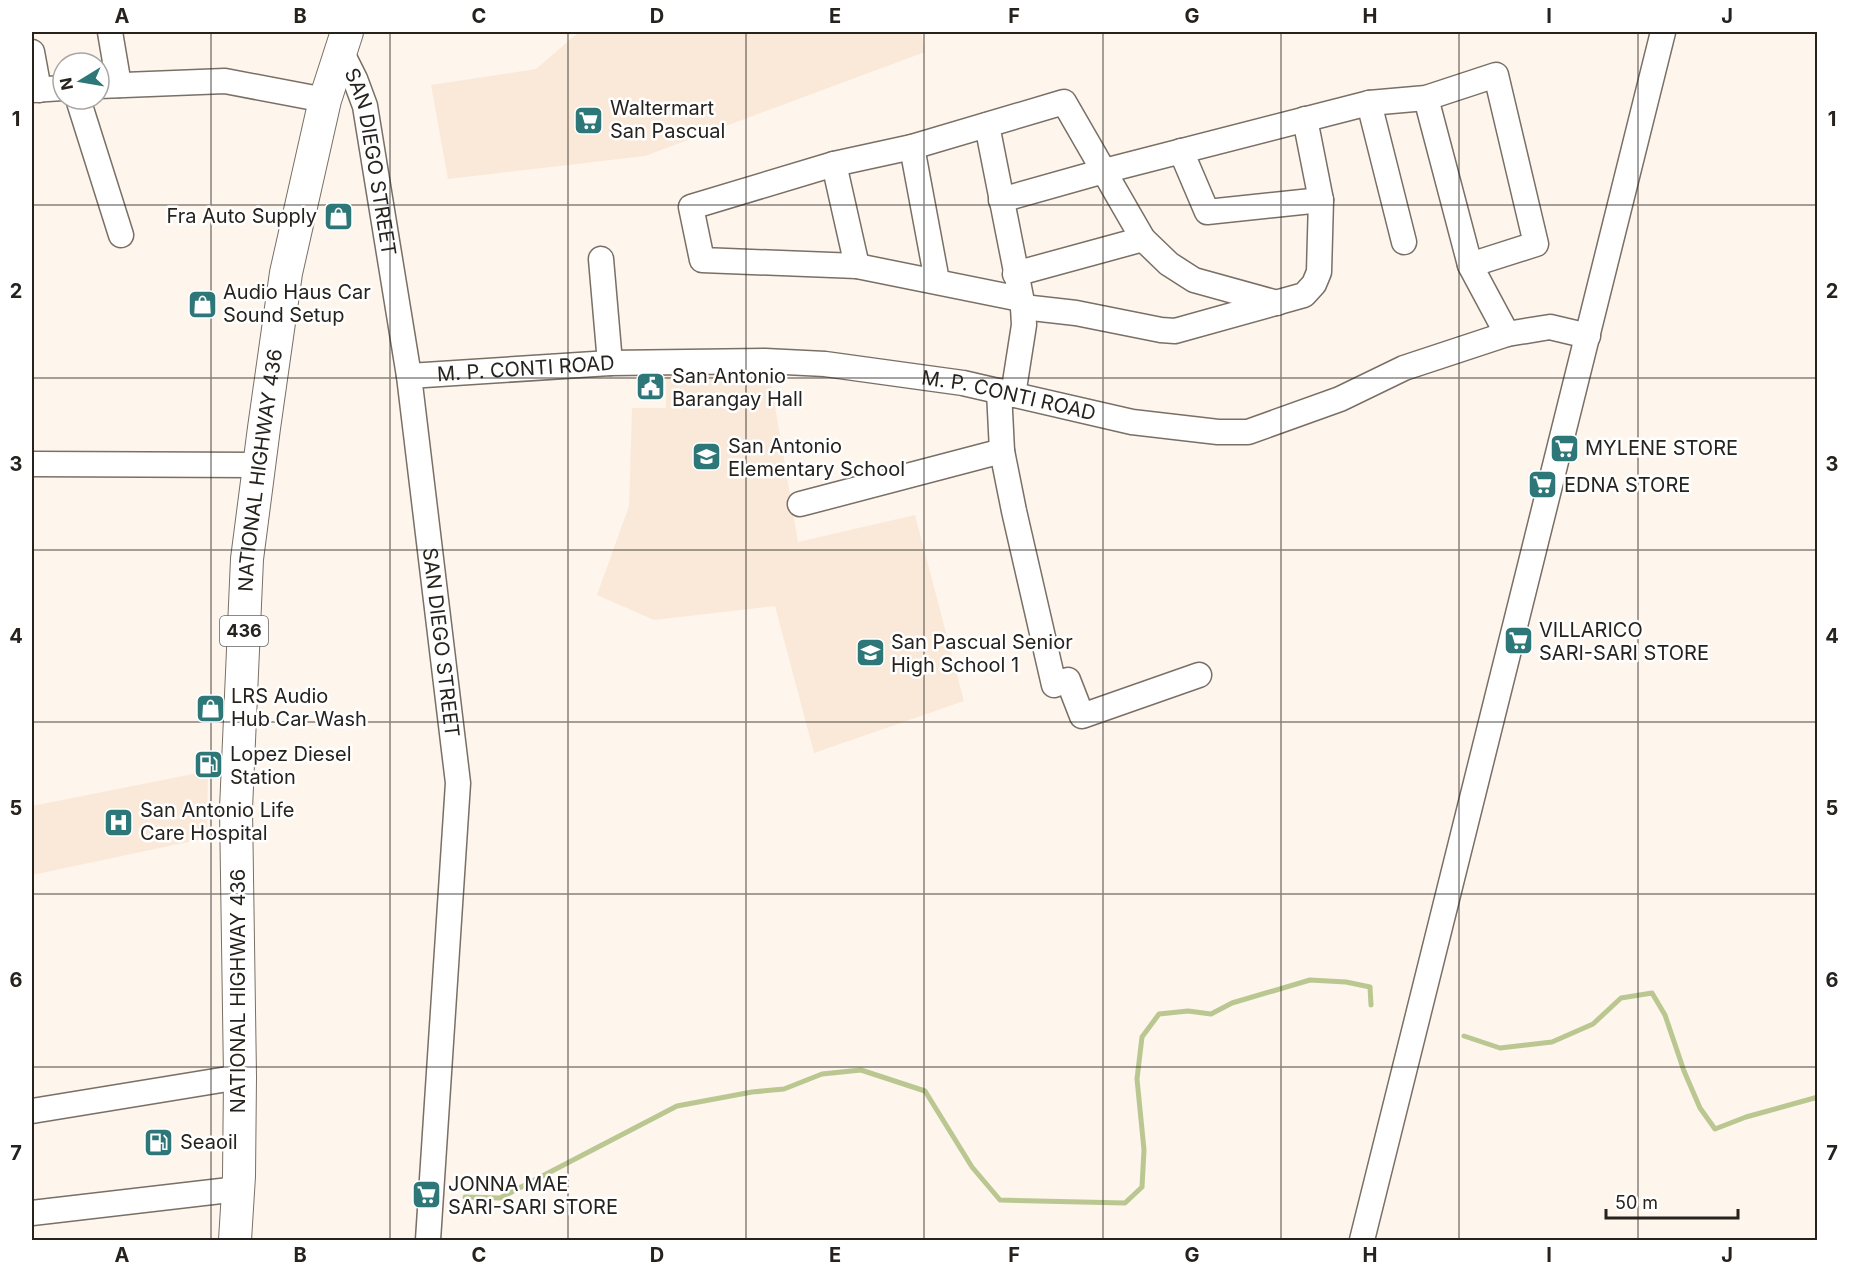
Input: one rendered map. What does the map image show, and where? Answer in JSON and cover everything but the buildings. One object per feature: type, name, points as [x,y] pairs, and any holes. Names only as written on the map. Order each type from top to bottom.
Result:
[{"type":"main road","name":"NATIONAL HIGHWAY 436","points":[[235,1240],[240,1077],[236,809],[247,559],[286,273],[325,100],[344,41]]},
{"type":"street","points":[[110,32],[110,51]]},
{"type":"street","points":[[1362,1240],[1664,32]]},
{"type":"street","name":"SAN DIEGO STREET","points":[[344,41],[365,106],[409,376],[458,783],[428,1240]]},
{"type":"street","points":[[32,52],[35,90],[51,89]]},
{"type":"street","points":[[1001,200],[1369,103],[1426,98],[1496,75],[1536,244],[1470,265]]},
{"type":"street","points":[[111,86],[225,81],[325,100]]},
{"type":"street","points":[[1426,98],[1470,265],[1507,334]]},
{"type":"street","points":[[1277,303],[1194,280],[1168,264],[1143,239],[1064,102],[912,147],[834,164],[691,207],[702,260],[857,266],[937,281],[1022,303],[1175,331],[1277,303],[1304,295],[1314,284],[1319,272],[1321,200],[1305,119]]},
{"type":"street","points":[[1369,103],[1404,242]]},
{"type":"street","points":[[82,111],[121,235]]},
{"type":"street","points":[[987,126],[1022,303],[1024,325],[1006,393],[1002,451],[1054,685],[1068,680],[1082,716],[1199,675]]},
{"type":"street","points":[[912,147],[937,281]]},
{"type":"street","points":[[1181,151],[1207,212],[1321,200]]},
{"type":"street","points":[[834,164],[857,266]]},
{"type":"street","points":[[1015,274],[1143,239]]},
{"type":"street","points":[[601,260],[610,363]]},
{"type":"street","name":"M. P. CONTI ROAD","points":[[409,376],[610,363],[710,361],[825,364],[963,383],[1132,422],[1218,432],[1248,432],[1340,399],[1404,368],[1507,334],[1550,327],[1588,336]]},
{"type":"street","points":[[800,504],[1002,451]]},
{"type":"street","points":[[32,464],[259,465]]},
{"type":"street","points":[[32,1111],[240,1077]]},
{"type":"street","points":[[32,1213],[238,1189]]},
{"type":"shaded area","name":"Waltermart San Pascual","points":[[579,32],[921,32],[925,52],[645,156],[448,179],[431,85],[536,69]]},
{"type":"shaded area","points":[[666,367],[769,371],[798,542],[915,515],[964,701],[814,753],[775,606],[654,620],[597,595],[629,506],[632,408],[666,408]]},
{"type":"shaded area","name":"San Antonio Life Care Hospital","points":[[208,771],[207,838],[32,875],[32,806]]},
{"type":"waterway","points":[[465,1197],[500,1198],[677,1106],[752,1092],[784,1089],[822,1074],[861,1070],[925,1091],[972,1167],[1000,1200],[1125,1203],[1142,1187],[1144,1150],[1137,1079],[1142,1037],[1159,1014],[1188,1011],[1211,1014],[1232,1003],[1310,980],[1346,982],[1370,987],[1371,1005]]},
{"type":"waterway","points":[[1464,1036],[1500,1048],[1552,1042],[1593,1024],[1621,998],[1652,993],[1665,1015],[1684,1071],[1700,1108],[1715,1129],[1746,1117],[1818,1097]]},
{"type":"place","name":"Waltermart San Pascual","points":[[589,120]]},
{"type":"place","name":"Fra Auto Supply","points":[[338,216]]},
{"type":"place","name":"Audio Haus Car Sound Setup","points":[[202,304]]},
{"type":"place","name":"San Antonio Barangay Hall","points":[[651,387]]},
{"type":"place","name":"MYLENE STORE","points":[[1564,448]]},
{"type":"place","name":"San Antonio Elementary School","points":[[707,457]]},
{"type":"place","name":"EDNA STORE","points":[[1543,485]]},
{"type":"place","name":"VILLARICO SARI-SARI STORE","points":[[1518,641]]},
{"type":"place","name":"San Pascual Senior High School 1","points":[[870,653]]},
{"type":"place","name":"LRS Audio Hub Car Wash","points":[[210,708]]},
{"type":"place","name":"Lopez Diesel Station","points":[[209,765]]},
{"type":"place","name":"San Antonio Life Care Hospital","points":[[119,822]]},
{"type":"place","name":"Seaoil","points":[[159,1142]]},
{"type":"place","name":"JONNA MAE SARI-SARI STORE","points":[[427,1195]]}]
